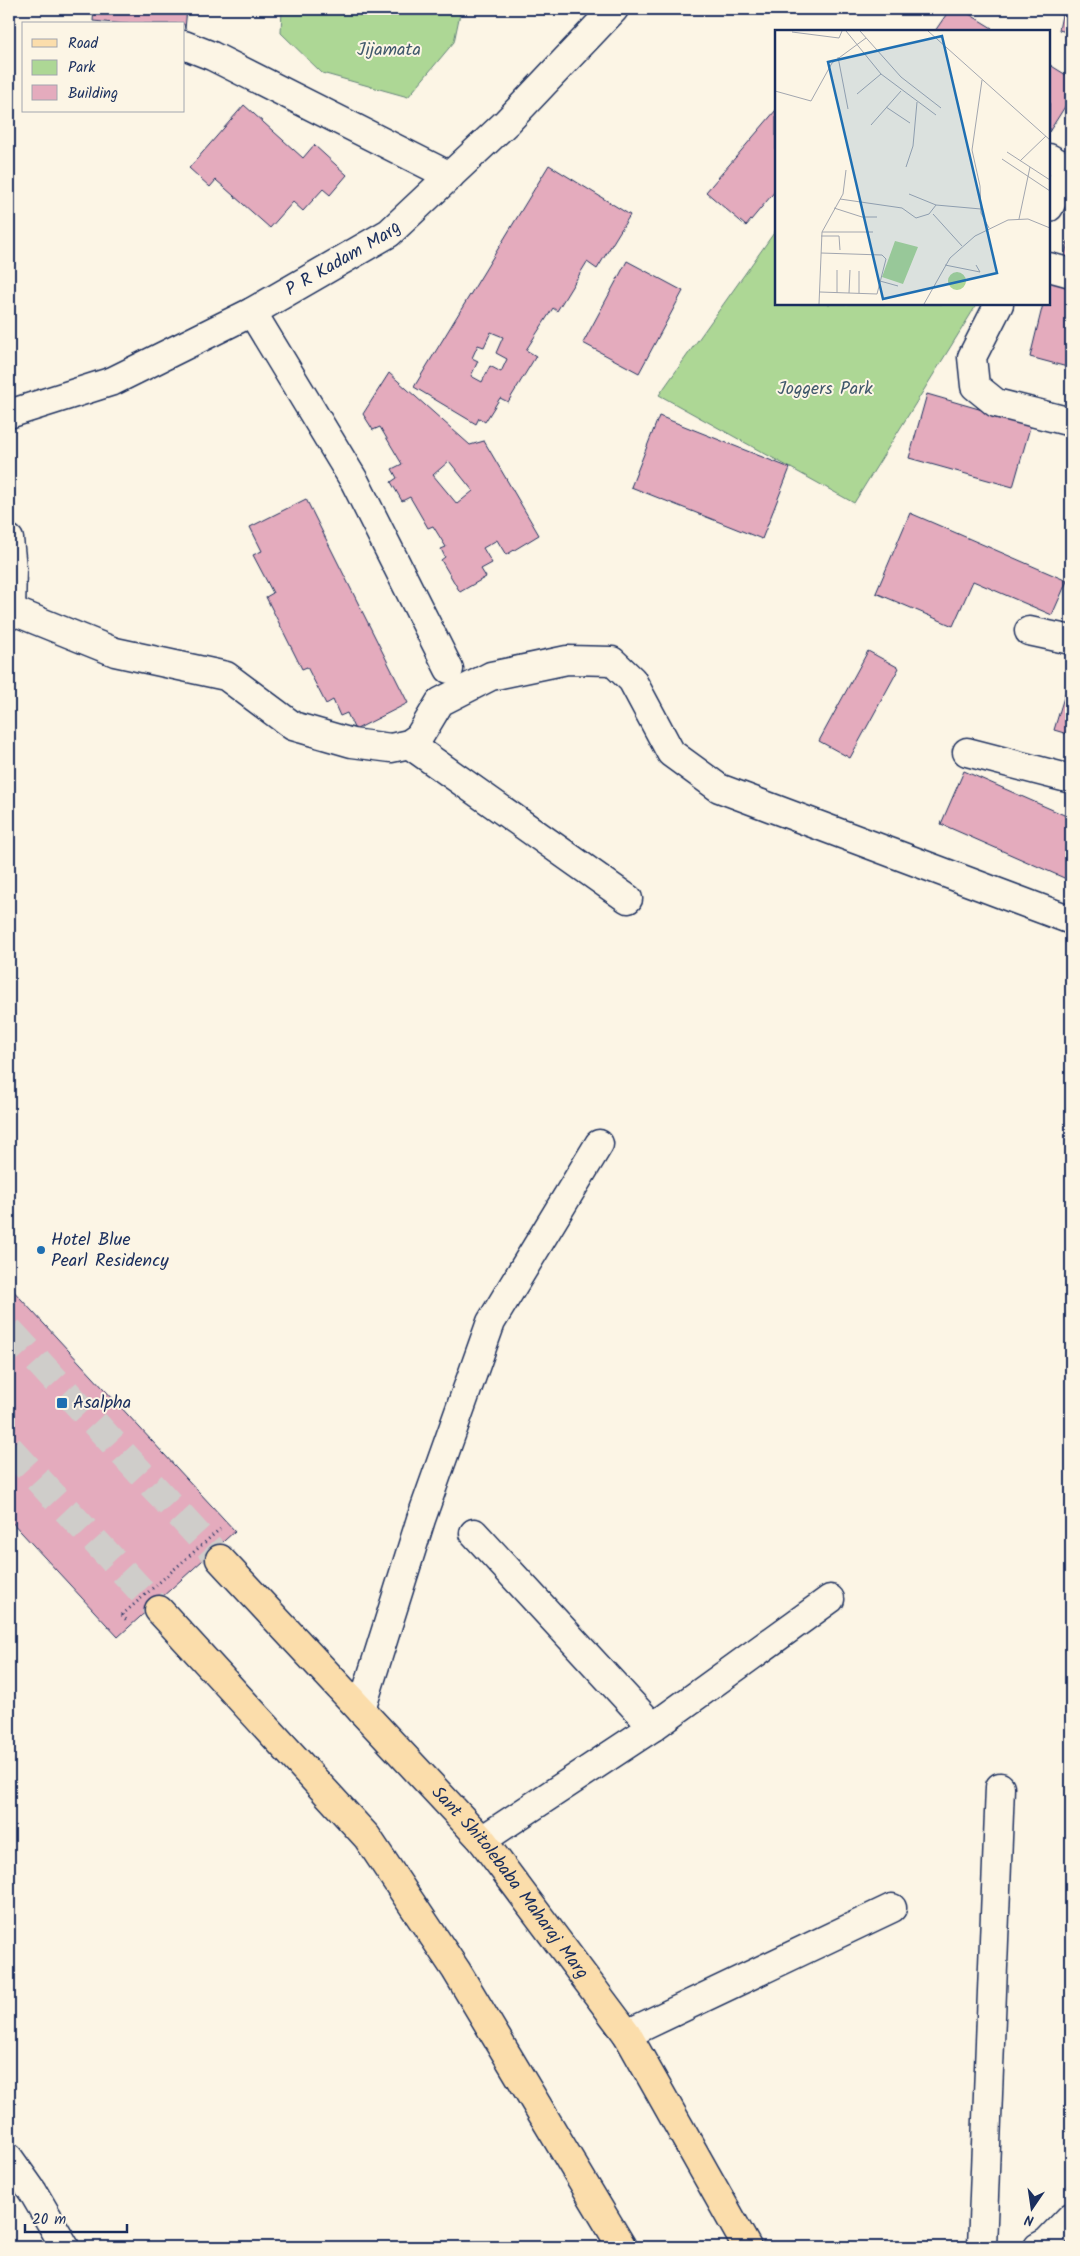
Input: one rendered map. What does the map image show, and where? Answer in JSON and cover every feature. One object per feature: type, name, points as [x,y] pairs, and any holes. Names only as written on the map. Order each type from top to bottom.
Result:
[{"type":"main road","name":"Sant Shitolebaba Maharaj Marg","points":[[220,1559],[482,1840],[627,2034],[747,2247]]},
{"type":"main road","points":[[159,1610],[366,1837],[456,1970],[622,2247]]},
{"type":"street","name":"P R Kadam Marg","points":[[9,414],[113,381],[252,312],[389,233],[507,122],[614,9]]},
{"type":"street","points":[[185,44],[212,56],[450,176]]},
{"type":"street","points":[[1050,204],[1063,163]]},
{"type":"street","points":[[1050,267],[1071,273]]},
{"type":"street","points":[[998,305],[972,357],[975,386],[996,403],[1071,422]]},
{"type":"street","points":[[252,312],[355,482],[449,669]]},
{"type":"street","points":[[9,539],[12,568],[10,614],[115,652],[226,676],[293,726],[352,742],[391,748],[409,744],[419,737],[440,702],[491,676],[567,660],[612,661],[632,680],[671,753],[718,788],[1071,920]]},
{"type":"street","points":[[1029,631],[1071,640]]},
{"type":"street","points":[[409,744],[628,899]]},
{"type":"street","points":[[967,752],[1071,779]]},
{"type":"street","points":[[361,1710],[421,1519],[492,1322],[599,1144]]},
{"type":"street","points":[[474,1533],[653,1727]]},
{"type":"street","points":[[482,1840],[653,1727],[830,1599]]},
{"type":"street","points":[[982,2247],[1000,1787]]},
{"type":"street","points":[[627,2034],[892,1908]]},
{"type":"street","points":[[9,2158],[33,2192],[65,2247]]},
{"type":"street","points":[[1038,2247],[1071,2217]]},
{"type":"path","points":[[122,1615],[220,1529]]},
{"type":"green space","name":"Jijamata","points":[[282,9],[461,9],[454,42],[408,97],[322,73],[281,33]]},
{"type":"green space","name":"Joggers Park","points":[[775,231],[775,305],[976,305],[854,503],[659,395]]},
{"type":"building","points":[[94,9],[187,9],[185,29],[185,22],[93,21]]},
{"type":"building","points":[[950,9],[961,9],[992,28],[990,30],[936,30]]},
{"type":"building","points":[[1036,9],[1071,9],[1071,33],[1059,30],[1062,15]]},
{"type":"building","points":[[1050,65],[1071,78],[1071,97],[1050,130]]},
{"type":"building","points":[[244,105],[303,158],[314,145],[347,175],[330,195],[323,189],[303,211],[293,202],[270,228],[216,180],[210,187],[189,168]]},
{"type":"building","points":[[775,111],[775,191],[746,226],[706,192]]},
{"type":"building","points":[[549,165],[630,215],[597,269],[587,262],[557,311],[553,308],[526,350],[536,356],[508,402],[500,398],[485,422],[479,418],[476,424],[414,387]],"holes":[[[491,332],[503,337],[496,353],[507,359],[501,372],[490,366],[482,382],[471,376],[478,361],[472,358],[478,345],[484,347]]]},
{"type":"building","points":[[1071,229],[1071,265],[1063,263]]},
{"type":"building","points":[[627,261],[683,291],[639,373],[583,343]]},
{"type":"building","points":[[1050,281],[1071,286],[1071,368],[1030,357],[1043,305],[1050,305]]},
{"type":"building","points":[[389,373],[470,445],[484,441],[539,535],[506,555],[497,540],[483,548],[492,563],[481,569],[486,577],[460,592],[441,560],[445,557],[441,549],[446,547],[433,526],[428,528],[410,497],[402,501],[391,482],[397,478],[392,469],[402,464],[380,427],[373,430],[363,414]],"holes":[[[449,461],[473,491],[457,504],[433,475]]]},
{"type":"building","points":[[927,394],[1031,424],[1013,487],[909,458]]},
{"type":"building","points":[[659,416],[790,468],[762,539],[631,487]]},
{"type":"building","points":[[1071,477],[1071,497],[1067,496]]},
{"type":"building","points":[[306,499],[408,703],[355,730],[347,713],[340,716],[333,700],[326,704],[307,667],[302,669],[266,597],[273,593],[253,555],[262,551],[250,527]]},
{"type":"building","points":[[910,513],[1067,581],[1052,615],[973,581],[953,626],[876,593]]},
{"type":"building","points":[[868,651],[899,668],[850,758],[819,741]]},
{"type":"building","points":[[1071,674],[1071,735],[1054,730]]},
{"type":"building","points":[[964,771],[1071,818],[1071,881],[941,824]]},
{"type":"building","name":"Asalpha","points":[[9,1286],[235,1531],[118,1637],[9,1519]]},
{"type":"tunnel","points":[[9,1330],[220,1559]]},
{"type":"tunnel","points":[[9,1448],[159,1610]]},
{"type":"place","name":"Hotel Blue Pearl Residency","points":[[41,1250]]},
{"type":"place","name":"Asalpha","points":[[62,1403]]}]
